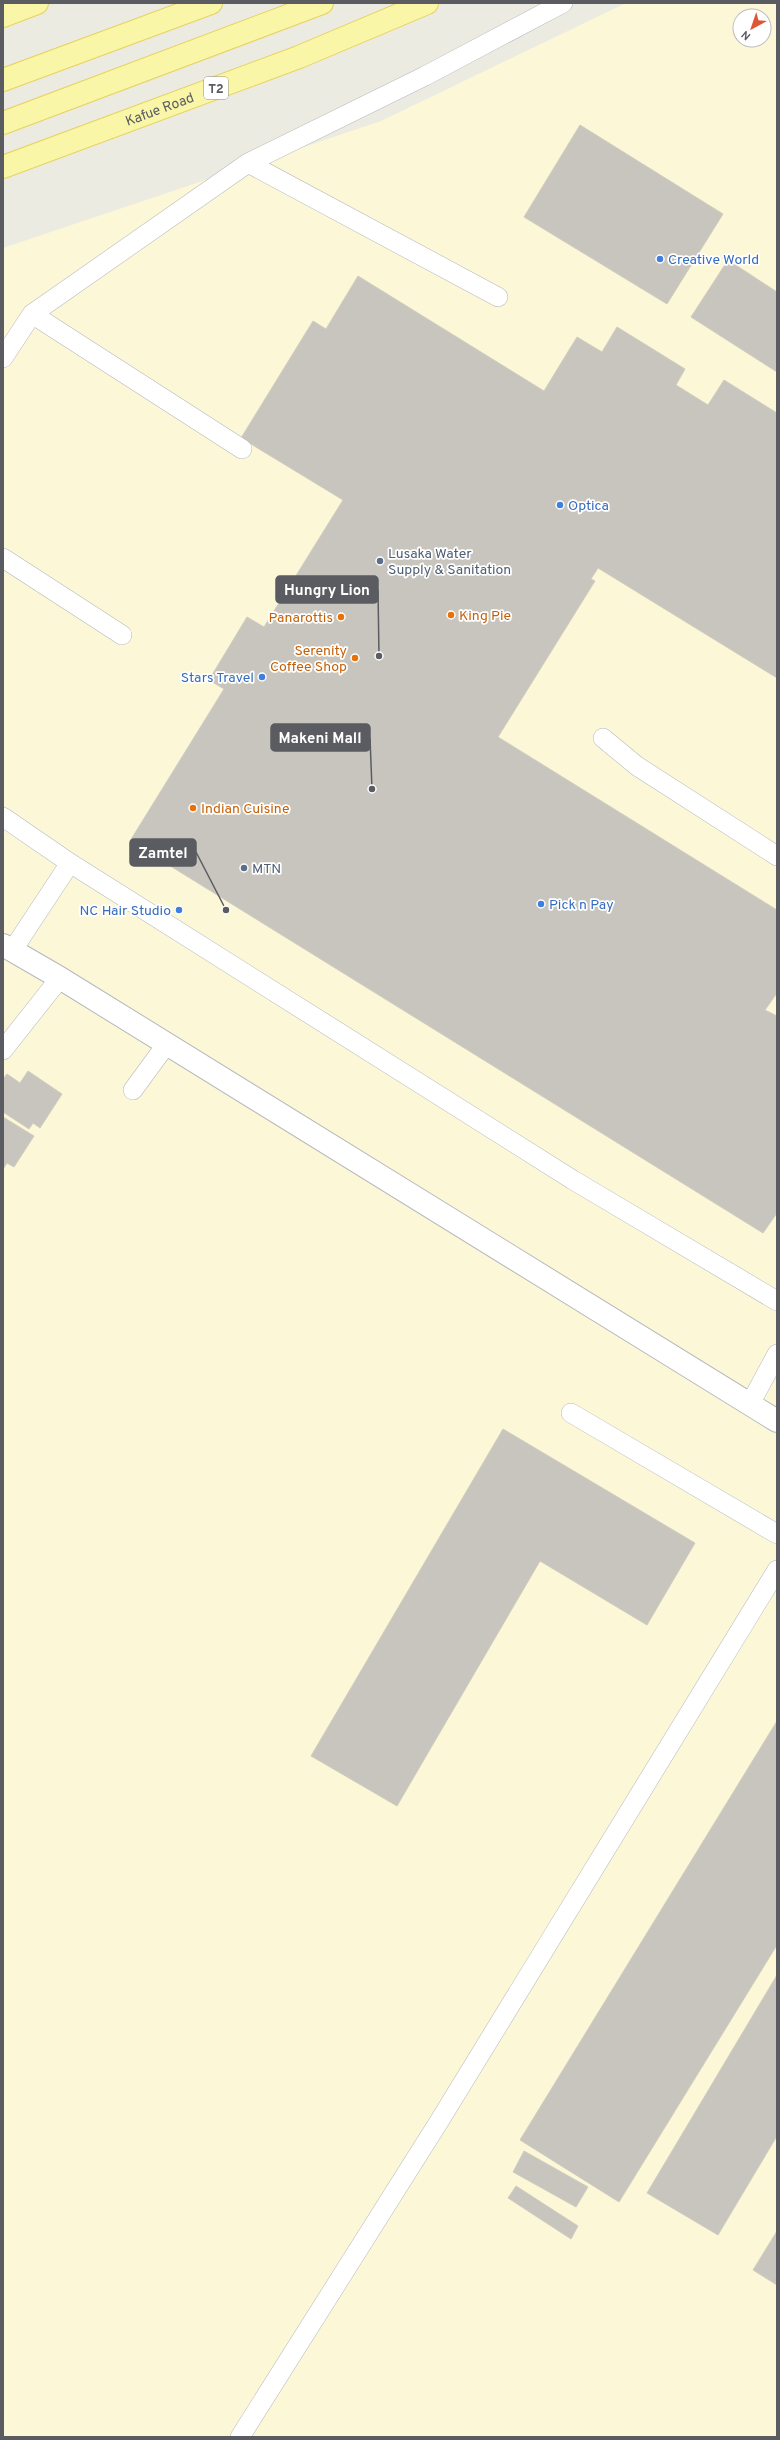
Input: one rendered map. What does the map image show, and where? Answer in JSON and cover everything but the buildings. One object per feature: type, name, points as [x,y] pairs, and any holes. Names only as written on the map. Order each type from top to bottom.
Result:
[{"type":"main road","points":[[3,16],[37,3]]},
{"type":"main road","points":[[3,80],[211,3]]},
{"type":"main road","points":[[3,123],[322,3]]},
{"type":"main road","name":"Kafue Road","points":[[3,166],[299,57],[427,3]]},
{"type":"street","points":[[7,948],[60,978],[166,1045],[777,1421]]},
{"type":"lane","points":[[3,358],[32,314],[248,163],[425,76],[563,3]]},
{"type":"lane","points":[[248,163],[498,297]]},
{"type":"lane","points":[[32,314],[242,449]]},
{"type":"lane","points":[[3,558],[122,635]]},
{"type":"lane","points":[[603,738],[637,766],[777,856]]},
{"type":"lane","points":[[3,817],[70,862],[573,1180],[777,1301]]},
{"type":"lane","points":[[7,948],[70,862]]},
{"type":"lane","points":[[3,1050],[60,978]]},
{"type":"lane","points":[[133,1090],[166,1045]]},
{"type":"lane","points":[[750,1404],[777,1354]]},
{"type":"lane","points":[[571,1413],[777,1534]]},
{"type":"lane","points":[[240,2437],[440,2120],[777,1570]]},
{"type":"shaded area","points":[[626,3],[777,3],[777,2437],[3,2437],[3,248],[381,121]]},
{"type":"place","name":"Creative World","points":[[660,259]]},
{"type":"place","name":"Optica","points":[[560,505]]},
{"type":"place","name":"Lusaka Water Supply & Sanitation","points":[[380,561]]},
{"type":"place","name":"King Pie","points":[[451,615]]},
{"type":"place","name":"Panarottis","points":[[341,617]]},
{"type":"place","name":"Hungry Lion","points":[[379,656]]},
{"type":"place","name":"Serenity Coffee Shop","points":[[355,658]]},
{"type":"place","name":"Stars Travel","points":[[262,677]]},
{"type":"place","name":"Makeni Mall","points":[[372,789]]},
{"type":"place","name":"Indian Cuisine","points":[[193,808]]},
{"type":"place","name":"MTN","points":[[244,868]]},
{"type":"place","name":"Pick n Pay","points":[[541,904]]},
{"type":"place","name":"NC Hair Studio","points":[[179,910]]},
{"type":"place","name":"Zamtel","points":[[226,910]]}]
